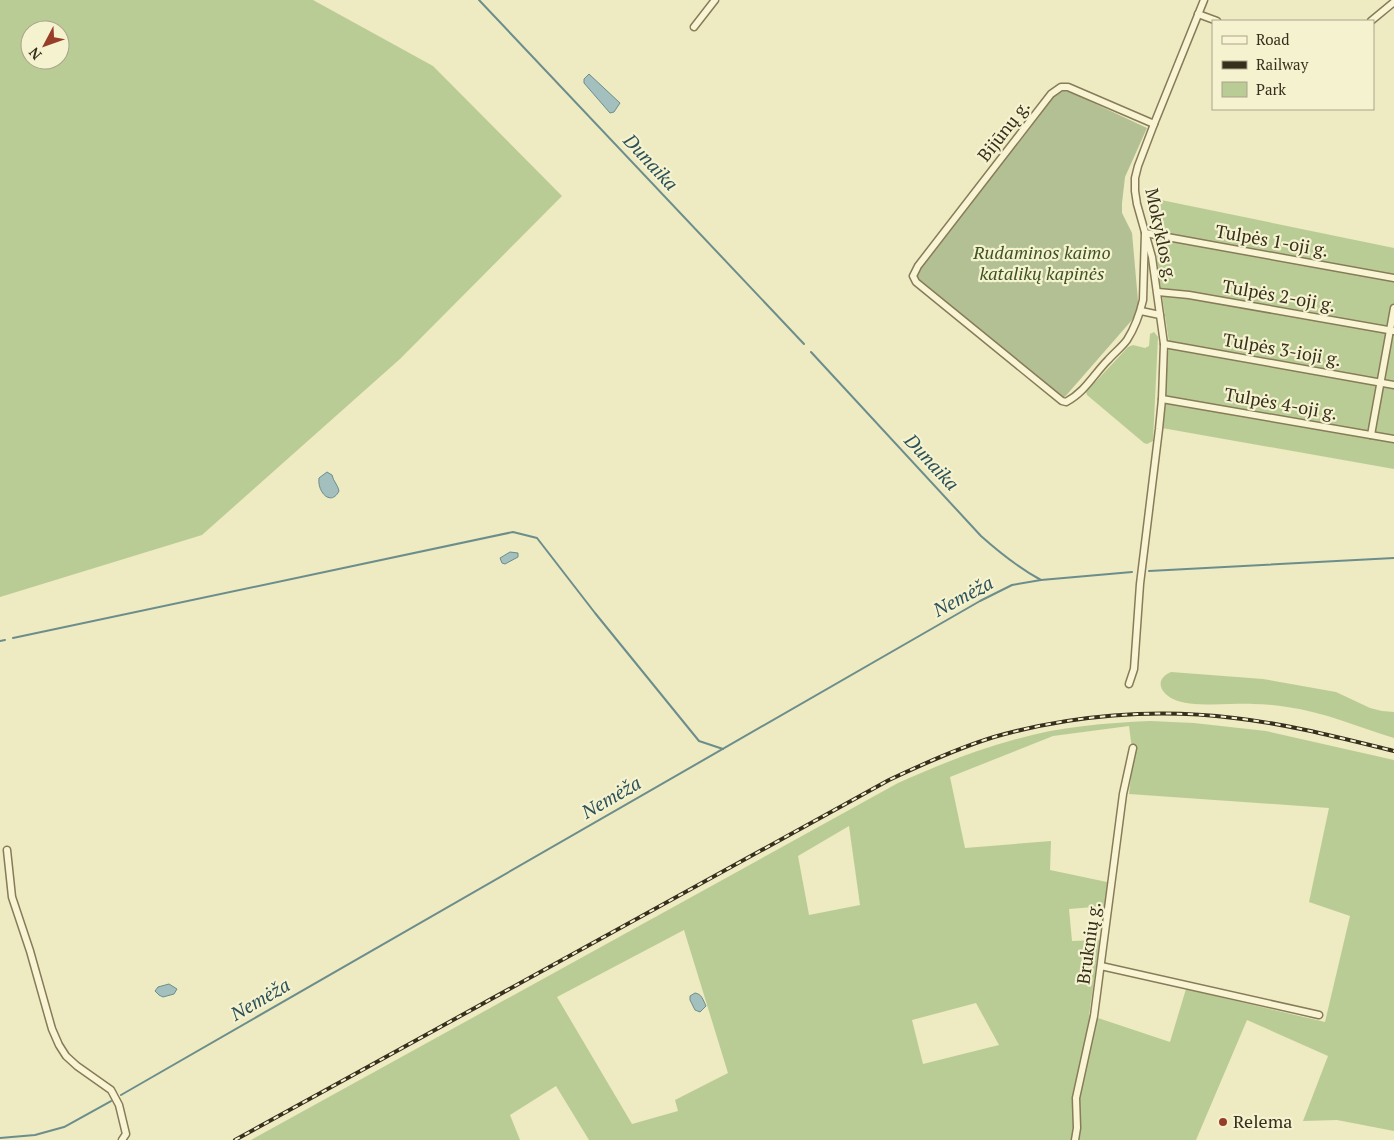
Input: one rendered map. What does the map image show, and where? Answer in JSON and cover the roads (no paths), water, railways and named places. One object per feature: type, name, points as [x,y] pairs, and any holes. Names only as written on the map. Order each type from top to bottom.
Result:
[{"type":"street","points":[[694,27],[715,0]]},
{"type":"street","name":"Mokyklos g.","points":[[1129,684],[1134,670],[1141,575],[1162,399],[1164,344],[1152,257],[1136,197],[1135,178],[1154,124],[1204,0]]},
{"type":"street","points":[[1372,20],[1394,2]]},
{"type":"street","points":[[1198,14],[1215,20]]},
{"type":"street","name":"Bijūnų g.","points":[[1141,310],[1128,339],[1107,360],[1083,390],[1066,402],[1062,401],[922,287],[913,276],[918,266],[1056,90],[1068,87],[1154,124]]},
{"type":"street","points":[[1145,233],[1141,310],[1160,314]]},
{"type":"street","name":"Tulpės 1-oji g.","points":[[1145,233],[1394,278]]},
{"type":"street","name":"Tulpės 2-oji g.","points":[[1158,292],[1189,295],[1392,331]]},
{"type":"street","points":[[1371,435],[1392,331],[1394,308]]},
{"type":"street","name":"Tulpės 3-ioji g.","points":[[1164,344],[1394,385]]},
{"type":"street","name":"Tulpės 4-oji g.","points":[[1162,399],[1394,439]]},
{"type":"street","name":"Bruknių g.","points":[[1075,1140],[1077,1128],[1076,1098],[1094,1016],[1123,794],[1133,748]]},
{"type":"street","points":[[7,850],[12,897],[30,950],[52,1030],[66,1056],[111,1090],[119,1105],[125,1127],[126,1134],[122,1140]]},
{"type":"street","points":[[1101,966],[1319,1015]]},
{"type":"water","points":[[589,74],[620,103],[614,112],[610,113],[584,83],[584,79]]},
{"type":"water","points":[[327,472],[332,475],[339,491],[332,498],[325,496],[319,483],[319,478]]},
{"type":"water","points":[[510,552],[518,553],[518,557],[505,564],[502,563],[500,558]]},
{"type":"water","points":[[169,984],[177,989],[174,994],[163,997],[155,991],[158,987]]},
{"type":"water","points":[[695,993],[701,996],[706,1006],[700,1012],[695,1010],[690,1000],[690,996]]},
{"type":"waterway","name":"Dunaika","points":[[479,0],[804,344]]},
{"type":"waterway","name":"Dunaika","points":[[811,352],[981,536],[1010,560],[1041,580]]},
{"type":"waterway","points":[[13,638],[513,532],[537,538],[699,741],[723,749]]},
{"type":"waterway","name":"Nemėža","points":[[1149,571],[1394,558]]},
{"type":"waterway","name":"Nemėža","points":[[121,1095],[980,601],[1012,585],[1041,580],[1132,572]]},
{"type":"waterway","points":[[0,641],[5,640]]},
{"type":"waterway","name":"Nemėža","points":[[0,1138],[35,1135],[64,1127],[111,1101]]},
{"type":"railway","points":[[235,1140],[889,780],[981,741],[1053,723],[1113,716],[1174,714],[1204,715],[1274,724],[1394,751]]},
{"type":"place","name":"Relema","points":[[1223,1122]]},
{"type":"park label","name":"Rudaminos kaimo katalikų kapinės","points":[[1042,263]]}]
